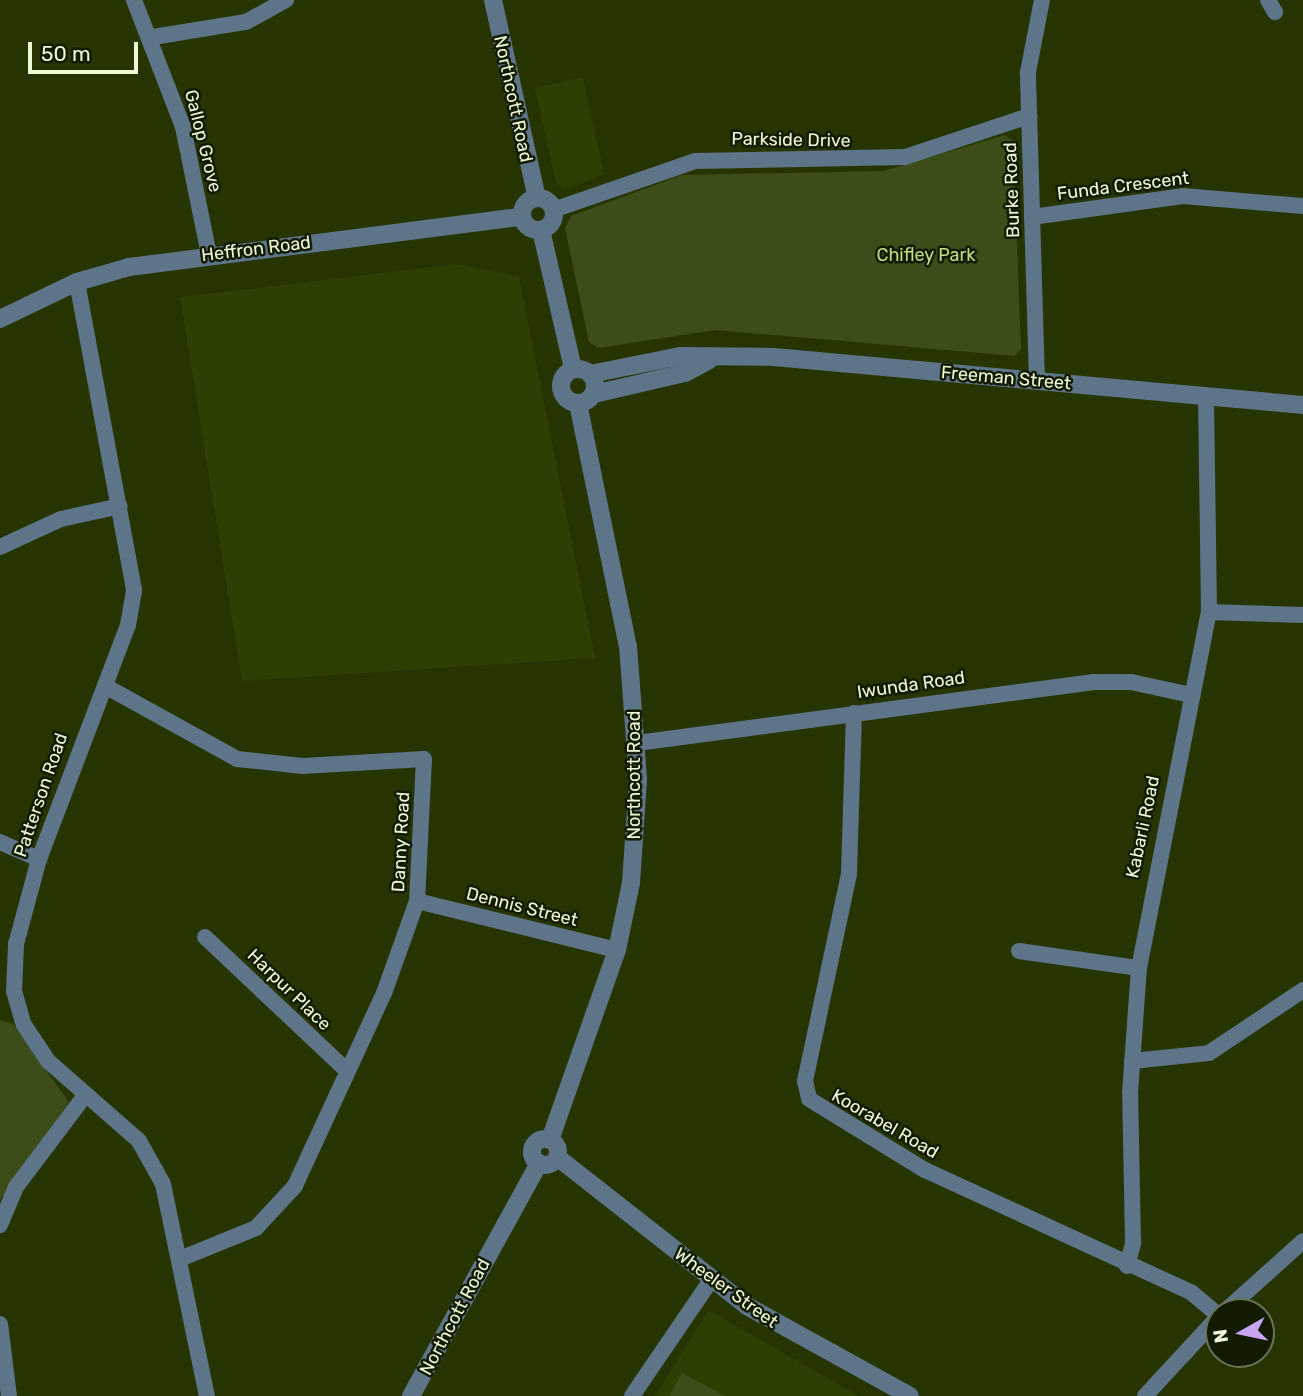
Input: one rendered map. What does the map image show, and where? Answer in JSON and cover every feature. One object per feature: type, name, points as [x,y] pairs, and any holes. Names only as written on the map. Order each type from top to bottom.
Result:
[{"type":"street","name":"Gallop Grove","points":[[134,0],[153,37],[183,127],[209,255]]},
{"type":"street","points":[[153,37],[246,22],[286,0]]},
{"type":"street","name":"Northcott Road","points":[[493,0],[537,198]]},
{"type":"street","name":"Burke Road","points":[[1037,381],[1029,116],[1030,54],[1042,0]]},
{"type":"street","name":"Parkside Drive","points":[[553,210],[695,161],[905,157],[1029,116]]},
{"type":"street","name":"Funda Crescent","points":[[1032,217],[1183,196],[1303,206]]},
{"type":"street","points":[[541,230],[551,223],[553,210],[537,198],[525,204],[522,217],[541,230],[581,372],[586,399]]},
{"type":"street","name":"Heffron Road","points":[[0,319],[77,282],[209,255],[522,217]]},
{"type":"street","name":"Patterson Road","points":[[77,282],[134,591],[105,686],[83,729],[39,859],[13,967],[17,1009],[48,1061],[139,1141],[150,1161],[174,1212],[207,1396]]},
{"type":"street","name":"Freeman Street","points":[[581,372],[681,356],[709,360],[774,357],[1303,405]]},
{"type":"street","name":"Freeman Street","points":[[586,399],[685,373],[709,360]]},
{"type":"street","points":[[581,372],[561,389],[586,399]]},
{"type":"street","name":"Kabarli Road","points":[[1127,1266],[1133,1243],[1132,1061],[1139,968],[1209,612],[1206,397]]},
{"type":"street","name":"Northcott Road","points":[[411,1396],[539,1163],[535,1144],[550,1140],[617,950],[631,883],[637,743],[628,648],[586,399]]},
{"type":"street","points":[[0,547],[61,519],[120,506]]},
{"type":"street","points":[[1209,612],[1303,615]]},
{"type":"street","name":"Iwunda Road","points":[[637,743],[1094,682],[1130,682],[1191,695]]},
{"type":"street","name":"Danny Road","points":[[105,686],[237,759],[303,765],[424,759],[417,901],[346,1071],[286,1202],[236,1240],[182,1258]]},
{"type":"street","name":"Koorabel Road","points":[[854,713],[848,884],[806,1081],[809,1099],[1003,1211],[1192,1293],[1205,1304]]},
{"type":"street","points":[[0,842],[39,859]]},
{"type":"street","name":"Dennis Street","points":[[417,901],[617,950]]},
{"type":"street","name":"Harpur Place","points":[[205,937],[346,1071]]},
{"type":"street","points":[[1019,951],[1139,968]]},
{"type":"street","points":[[1132,1061],[1209,1053],[1303,990]]},
{"type":"street","points":[[0,1010],[17,1009]]},
{"type":"street","points":[[0,1225],[16,1187],[86,1094]]},
{"type":"street","points":[[539,1163],[557,1157],[550,1140]]},
{"type":"street","name":"Wheeler Street","points":[[557,1157],[711,1280],[814,1347],[910,1396]]},
{"type":"street","points":[[1240,1298],[1303,1241]]},
{"type":"street","points":[[632,1396],[711,1280]]},
{"type":"street","points":[[0,1324],[9,1396]]},
{"type":"street","points":[[1144,1396],[1205,1331]]},
{"type":"shaded area","points":[[583,77],[604,174],[565,190],[556,184],[535,88]]},
{"type":"shaded area","points":[[456,264],[519,276],[595,658],[242,681],[180,297]]},
{"type":"shaded area","points":[[707,1312],[714,1313],[859,1396],[655,1396]]},
{"type":"green space","name":"Chifley Park","points":[[1005,135],[1013,141],[1021,349],[1014,356],[715,330],[598,348],[589,342],[565,228],[571,216],[682,175],[883,171]]},
{"type":"green space","points":[[0,1020],[13,1024],[69,1102],[0,1200]]},
{"type":"green space","points":[[682,1373],[725,1396],[669,1396]]}]
